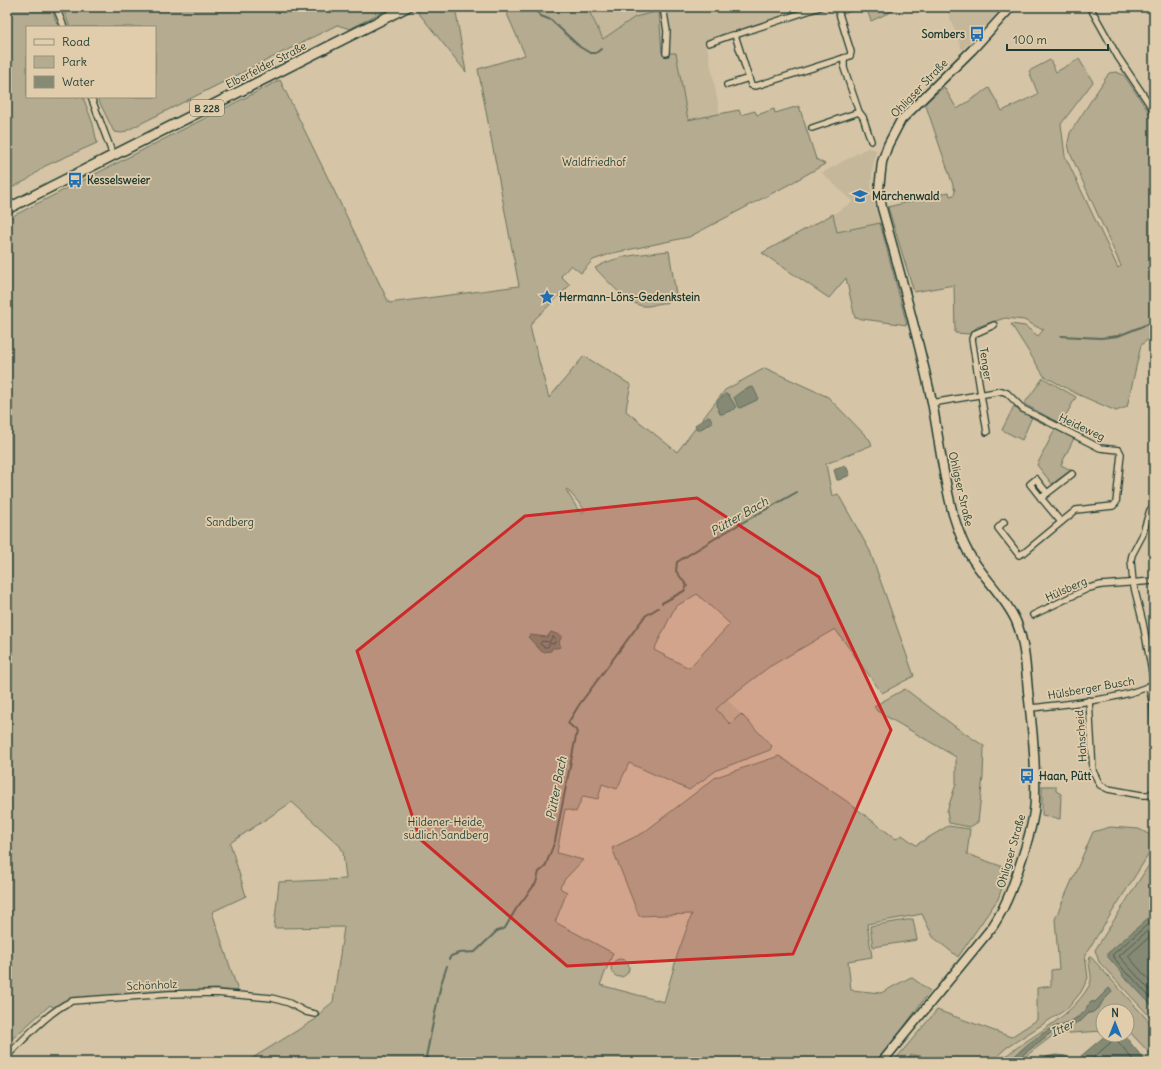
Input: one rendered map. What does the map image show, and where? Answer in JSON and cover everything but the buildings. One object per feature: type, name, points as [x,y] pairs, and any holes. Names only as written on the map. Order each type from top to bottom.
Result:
[{"type":"main road","name":"Elberfelder Straße","points":[[7,209],[407,7]]},
{"type":"main road","name":"Ohligser Straße","points":[[882,1062],[993,926],[1004,908],[1015,881],[1034,816],[1035,775],[1030,708],[1020,633],[1016,621],[1008,606],[969,553],[953,514],[932,403],[915,326],[882,208],[879,188],[882,162],[888,145],[901,120],[972,50],[1011,7]]},
{"type":"street","points":[[56,7],[64,26]]},
{"type":"street","points":[[663,7],[667,31],[666,53]]},
{"type":"street","points":[[709,43],[820,7]]},
{"type":"street","points":[[735,35],[751,85],[756,86],[850,56],[851,52],[837,7]]},
{"type":"street","points":[[1090,7],[1118,57],[1154,111]]},
{"type":"street","points":[[844,58],[844,68],[871,141]]},
{"type":"street","points":[[727,85],[749,78]]},
{"type":"street","points":[[91,98],[113,155]]},
{"type":"street","points":[[812,128],[859,112]]},
{"type":"street","name":"Tenger","points":[[980,395],[972,339],[974,334],[994,325]]},
{"type":"street","name":"Heideweg","points":[[932,403],[1002,391],[1007,393],[1023,409],[1100,448],[1119,450],[1121,454],[1116,503],[1113,506],[1076,510],[1025,552],[1018,555],[998,528],[1004,522]]},
{"type":"street","points":[[980,395],[987,432]]},
{"type":"street","points":[[1041,498],[1072,474]]},
{"type":"street","points":[[1047,493],[1036,479],[1030,484],[1061,522]]},
{"type":"street","points":[[1150,510],[1142,536],[1132,554],[1131,560],[1133,583],[1143,623],[1152,684],[1154,724]]},
{"type":"street","name":"Hülsberg","points":[[1033,615],[1089,588],[1101,585],[1154,581]]},
{"type":"street","name":"Hülsberger Busch","points":[[1030,708],[1117,696],[1152,684]]},
{"type":"street","name":"Hahscheid","points":[[1089,700],[1093,771],[1100,784],[1108,790],[1141,795],[1149,795],[1154,791]]},
{"type":"street","name":"Schönholz","points":[[7,1056],[51,1014],[64,1004],[72,1001],[169,994],[215,993],[272,998],[290,1003],[306,1012],[315,1014]]},
{"type":"highlighted area","points":[[697,498],[819,577],[891,730],[793,954],[567,966],[420,839],[357,651],[525,516]]},
{"type":"shaded area","points":[[587,7],[808,7],[706,41],[720,114],[688,120],[662,53],[635,17],[603,39]]},
{"type":"shaded area","points":[[946,7],[1003,7],[962,50]]},
{"type":"shaded area","name":"Märchenwald","points":[[867,148],[876,150],[871,189],[880,223],[837,232],[833,214],[853,202],[822,173]]},
{"type":"shaded area","points":[[727,699],[741,714],[730,724],[716,709]]},
{"type":"green space","points":[[7,7],[51,7],[58,26],[26,26],[26,98],[83,98],[93,124],[97,143],[45,166],[27,180],[7,190]]},
{"type":"green space","points":[[62,7],[389,8],[350,29],[337,25],[122,133],[114,132],[97,98],[156,98],[156,26],[70,26]]},
{"type":"green space","points":[[425,7],[455,7],[466,72],[417,11]]},
{"type":"green space","points":[[504,7],[587,7],[603,39],[635,17],[659,11],[662,53],[676,53],[688,120],[739,110],[741,115],[755,111],[757,115],[774,109],[775,113],[799,106],[816,159],[825,164],[689,237],[613,253],[593,260],[581,273],[571,265],[561,276],[570,285],[534,320],[530,326],[549,398],[584,356],[631,385],[626,411],[677,452],[725,390],[765,368],[828,397],[870,440],[872,445],[826,464],[832,496],[838,494],[870,551],[914,676],[882,693],[835,629],[769,667],[716,709],[730,724],[741,714],[772,746],[770,750],[717,770],[689,790],[629,763],[617,789],[602,784],[598,799],[583,796],[576,812],[565,809],[557,853],[583,860],[565,879],[560,887],[567,892],[555,922],[613,953],[600,985],[664,1002],[678,953],[692,914],[639,916],[612,848],[643,833],[716,777],[779,756],[845,800],[896,839],[902,835],[916,845],[948,826],[970,829],[967,854],[1009,869],[998,899],[958,957],[933,937],[922,914],[867,924],[872,957],[848,961],[851,990],[881,993],[911,977],[930,991],[895,1039],[875,1062],[246,1062],[316,1019],[323,1010],[333,1002],[344,927],[274,928],[279,882],[346,879],[343,852],[340,846],[292,802],[230,843],[246,896],[212,912],[238,991],[215,989],[168,991],[89,997],[64,1001],[55,1008],[50,1005],[12,1039],[7,1035],[7,310],[12,308],[7,297],[7,219],[280,80],[389,303],[519,286],[478,69],[525,55]],"holes":[[[567,489],[585,510],[582,513],[577,508],[566,490]],[[697,594],[730,624],[689,668],[654,650],[675,607]]]},
{"type":"green space","points":[[841,7],[864,7],[843,14]]},
{"type":"green space","points":[[866,7],[901,7],[871,21]]},
{"type":"green space","points":[[1079,59],[1093,82],[1061,124],[1065,156],[1118,268],[1121,266],[1070,153],[1068,143],[1070,133],[1109,73],[1116,72],[1124,75],[1154,120],[1154,320],[1151,321],[1154,329],[1154,335],[1141,345],[1127,407],[1116,411],[1077,394],[1044,376],[1011,324],[1025,326],[1038,336],[1044,329],[1024,320],[1005,318],[977,327],[970,334],[955,333],[954,285],[914,292],[888,207],[949,192],[950,196],[954,195],[955,191],[925,103],[944,87],[957,109],[989,88],[1002,111],[1038,94],[1029,71],[1050,60],[1056,72]]},
{"type":"green space","points":[[833,214],[837,232],[880,223],[907,325],[855,318],[846,278],[829,298],[762,253]]},
{"type":"green space","points":[[669,251],[676,294],[666,303],[647,306],[638,305],[618,291],[595,268],[612,260],[640,254]]},
{"type":"green space","points":[[1043,378],[1076,397],[1061,424],[1024,404]]},
{"type":"green space","points":[[1014,406],[1019,411],[1032,417],[1022,440],[1002,430]]},
{"type":"green space","points":[[1055,429],[1074,438],[1061,465],[1071,470],[1052,484],[1037,465]]},
{"type":"green space","points":[[905,689],[957,728],[984,746],[983,777],[978,822],[970,827],[949,823],[947,811],[956,784],[956,757],[877,711],[874,706]]},
{"type":"green space","points":[[1042,786],[1056,786],[1056,791],[1061,794],[1060,819],[1042,815]]},
{"type":"green space","points":[[1110,827],[1139,829],[1154,837],[1154,846],[1085,955],[1088,978],[1081,992],[1068,1008],[1006,1048],[991,1062],[893,1062],[937,1010],[1011,1037],[1037,1020],[1037,988],[1051,986],[1051,970],[1059,969],[1055,919],[1093,832]]},
{"type":"green space","points":[[1154,857],[1154,1021],[1099,962],[1095,950]]},
{"type":"green space","points":[[913,919],[917,940],[873,947],[870,926]]},
{"type":"green space","points":[[1090,956],[1132,1003],[1102,1003],[1112,992],[1109,988],[1095,1002],[1091,1002],[1087,1006],[1087,1010],[1070,1022],[1052,1028],[1029,1043],[1008,1062],[999,1062],[1010,1052],[1059,1019],[1080,998],[1091,982]]},
{"type":"green space","points":[[620,959],[624,960],[628,964],[628,972],[624,976],[620,977],[616,976],[612,972],[611,968],[612,964],[616,960]]},
{"type":"green space","points":[[1135,1006],[1154,1027],[1154,1058],[1135,1038]]},
{"type":"green space","points":[[1095,1010],[1095,1032],[1055,1034],[1018,1062],[1014,1062],[1053,1031],[1081,1021],[1089,1013]]},
{"type":"water","points":[[753,387],[758,397],[757,400],[740,408],[738,407],[734,397],[745,389]]},
{"type":"water","points":[[725,394],[728,394],[736,407],[735,409],[720,414],[717,407],[717,402]]},
{"type":"water","points":[[709,416],[713,422],[699,430],[697,429],[695,425]]},
{"type":"water","points":[[845,465],[850,475],[837,480],[834,470]]},
{"type":"water","points":[[551,632],[562,636],[559,642],[561,647],[552,648],[551,651],[542,652],[528,637],[530,635],[547,637]]},
{"type":"water","points":[[1154,913],[1154,1008],[1127,979],[1126,980],[1122,975],[1123,974],[1108,957],[1108,953]]},
{"type":"water","points":[[1109,988],[1112,992],[1102,1003],[1095,1003],[1095,1010],[1089,1013],[1081,1021],[1053,1031],[1014,1062],[1008,1062],[1028,1044],[1055,1027],[1072,1021],[1082,1015],[1091,1002],[1095,1002]]},
{"type":"water","points":[[1096,1043],[1131,1043],[1146,1062],[1086,1062],[1081,1056]]},
{"type":"water","points":[[912,1055],[921,1056],[923,1062],[905,1062],[908,1057]]},
{"type":"water","points":[[1056,1055],[1065,1056],[1075,1062],[1038,1062],[1046,1057]]},
{"type":"waterway","points":[[532,7],[541,16],[551,20],[580,47],[590,53],[596,53],[601,49]]},
{"type":"waterway","points":[[1061,336],[1101,338],[1118,336],[1148,324]]},
{"type":"waterway","name":"Pütter Bach","points":[[662,603],[684,591],[687,586],[676,571],[677,562],[724,533],[797,492]]},
{"type":"waterway","name":"Pütter Bach","points":[[449,959],[451,956],[459,953],[475,952],[497,931],[505,928],[516,909],[536,883],[539,872],[545,867],[555,841],[577,731],[568,723],[579,705],[645,616],[658,608]]},
{"type":"waterway","name":"Pütter Bach","points":[[427,1062],[428,1059],[426,1057],[441,984],[447,966]]},
{"type":"place","name":"Sombers","points":[[977,34]]},
{"type":"place","name":"Kesselsweier","points":[[75,180]]},
{"type":"place","name":"Märchenwald","points":[[860,196]]},
{"type":"place","name":"Hermann-Löns-Gedenkstein","points":[[547,297]]},
{"type":"place","name":"Haan, Pütt","points":[[1027,776]]},
{"type":"park label","name":"Waldfriedhof","points":[[594,162]]},
{"type":"park label","name":"Sandberg","points":[[230,522]]},
{"type":"park label","name":"Hildener-Heide, südlich Sandberg","points":[[446,828]]},
{"type":"water label","name":"Itter","points":[[1062,1028]]}]
